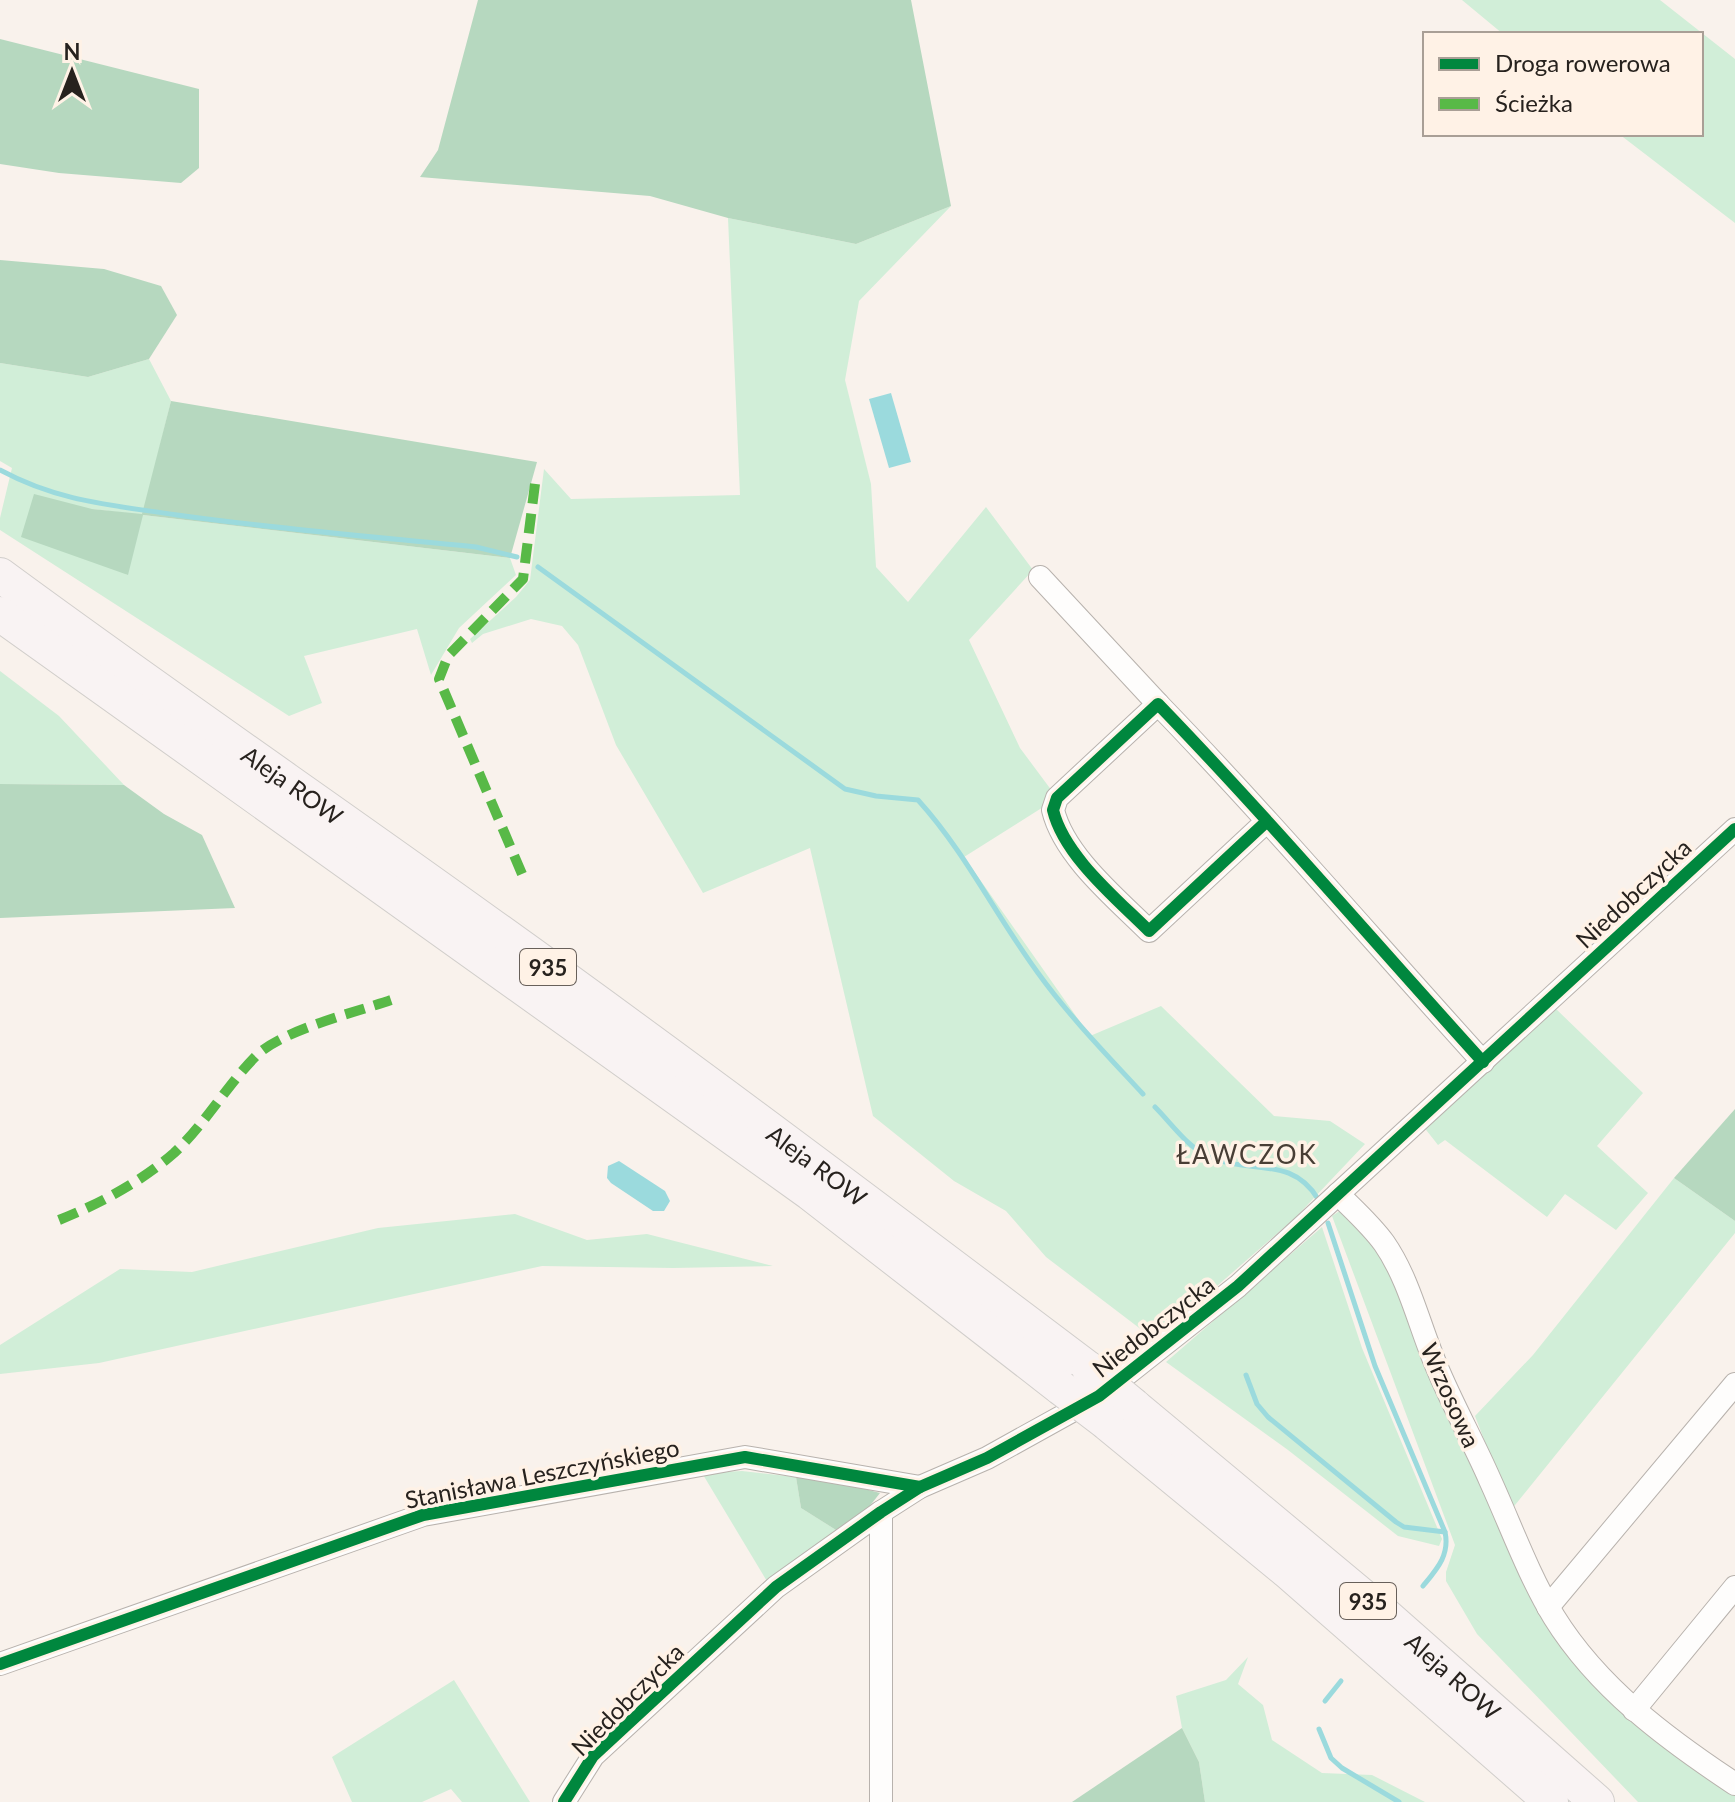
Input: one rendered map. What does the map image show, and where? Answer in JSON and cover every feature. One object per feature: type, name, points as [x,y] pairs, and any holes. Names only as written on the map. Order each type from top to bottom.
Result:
[{"type":"main road","name":"Aleja ROW","points":[[0,575],[488,922],[838,1179],[1089,1369],[1120,1415],[1287,1571],[1551,1802]]},
{"type":"main road","name":"Aleja ROW","points":[[0,614],[810,1193],[1061,1388],[1120,1415],[1384,1614],[1597,1802]]},
{"type":"street","points":[[1040,577],[1483,1062]]},
{"type":"street","points":[[1158,704],[1064,791],[1054,804],[1059,827],[1088,868],[1149,931],[1266,822]]},
{"type":"street","name":"Niedobczycka","points":[[564,1802],[593,1756],[776,1587],[920,1487],[987,1458],[1099,1396],[1238,1286],[1735,829]]},
{"type":"street","name":"Wrzosowa","points":[[1338,1194],[1384,1242],[1400,1272],[1436,1366],[1548,1607],[1575,1645],[1634,1710],[1735,1784]]},
{"type":"street","points":[[1548,1607],[1735,1384]]},
{"type":"street","name":"Stanisława Leszczyńskiego","points":[[0,1664],[423,1515],[745,1457],[920,1487]]},
{"type":"street","points":[[881,1512],[881,1802]]},
{"type":"street","points":[[1634,1710],[1735,1587]]},
{"type":"green space","points":[[478,0],[911,0],[951,206],[856,244],[728,218],[650,196],[420,177],[438,150]]},
{"type":"green space","points":[[1462,0],[1660,0],[1701,32],[1501,32]]},
{"type":"green space","points":[[1703,34],[1735,59],[1735,223],[1622,136],[1703,136]]},
{"type":"green space","points":[[0,39],[199,89],[199,168],[181,183],[59,173],[0,164]]},
{"type":"green space","points":[[951,206],[859,301],[845,380],[871,484],[876,567],[908,602],[986,507],[1033,570],[969,640],[1020,748],[1052,791],[1048,804],[964,857],[1090,1036],[1161,1006],[1274,1116],[1330,1121],[1365,1144],[1295,1218],[1155,1340],[1046,1257],[1006,1211],[954,1181],[873,1116],[810,848],[703,893],[616,745],[578,645],[562,626],[531,619],[483,634],[472,643],[470,639],[530,580],[544,469],[571,499],[740,495],[728,218],[856,244]]},
{"type":"green space","points":[[0,260],[104,269],[161,286],[177,315],[149,359],[88,377],[0,363]]},
{"type":"green space","points":[[149,359],[171,401],[143,515],[510,558],[516,575],[459,628],[431,675],[417,629],[304,656],[322,703],[289,716],[0,530],[12,468],[0,461],[0,363],[88,377]],"holes":[[[92,509],[142,515],[127,575]]]},
{"type":"green space","points":[[171,401],[537,462],[510,558],[143,515],[128,575],[21,537],[34,494],[92,509],[142,514]]},
{"type":"green space","points":[[0,671],[59,716],[124,785],[0,784]]},
{"type":"green space","points":[[0,784],[124,785],[164,814],[202,835],[235,908],[0,918]]},
{"type":"green space","points":[[1555,1008],[1643,1093],[1597,1146],[1648,1193],[1616,1230],[1565,1194],[1547,1217],[1445,1140],[1438,1145],[1423,1126]]},
{"type":"green space","points":[[1735,1109],[1735,1221],[1674,1178]]},
{"type":"green space","points":[[1674,1178],[1735,1221],[1735,1233],[1511,1510],[1475,1416],[1533,1355]]},
{"type":"green space","points":[[1344,1208],[1384,1252],[1554,1628],[1735,1791],[1735,1802],[1638,1802],[1477,1634],[1446,1581],[1455,1545],[1332,1216]]},
{"type":"green space","points":[[515,1214],[587,1240],[647,1234],[773,1266],[542,1266],[99,1363],[0,1374],[0,1345],[120,1269],[192,1272],[378,1228]]},
{"type":"green space","points":[[1322,1227],[1362,1348],[1442,1539],[1439,1546],[1398,1536],[1288,1450],[1166,1362]]},
{"type":"green space","points":[[742,1471],[796,1477],[801,1508],[836,1530],[768,1583],[702,1473]]},
{"type":"green space","points":[[796,1477],[835,1481],[880,1493],[869,1507],[836,1530],[801,1508]]},
{"type":"green space","points":[[1248,1657],[1238,1684],[1263,1705],[1272,1740],[1322,1773],[1372,1775],[1425,1802],[1205,1802],[1199,1762],[1182,1728],[1176,1696],[1226,1680]]},
{"type":"green space","points":[[454,1680],[530,1802],[462,1802],[451,1789],[422,1802],[352,1802],[332,1757]]},
{"type":"green space","points":[[1182,1728],[1199,1762],[1205,1802],[1072,1802]]},
{"type":"water","points":[[891,393],[911,462],[889,468],[869,399]]},
{"type":"water","points":[[619,1161],[665,1191],[670,1201],[664,1211],[653,1211],[611,1183],[607,1178],[608,1166]]},
{"type":"waterway","points":[[0,470],[43,489],[108,505],[251,524],[476,547],[517,557]]},
{"type":"waterway","points":[[538,567],[845,789],[918,800],[951,841],[1050,989],[1143,1094]]},
{"type":"waterway","points":[[1155,1107],[1203,1154],[1226,1163],[1284,1171],[1308,1186],[1318,1199]]},
{"type":"waterway","points":[[1328,1223],[1375,1366],[1445,1532],[1444,1555],[1423,1586]]},
{"type":"waterway","points":[[1246,1375],[1257,1404],[1268,1417],[1396,1522],[1404,1527],[1445,1532]]},
{"type":"waterway","points":[[1325,1701],[1341,1681]]},
{"type":"waterway","points":[[1319,1729],[1331,1758],[1342,1768],[1399,1802]]},
{"type":"marked path","points":[[522,874],[439,679],[448,656],[523,579],[536,476]]},
{"type":"marked path","points":[[59,1220],[119,1191],[174,1153],[246,1067],[269,1046],[302,1030],[391,1000]]},
{"type":"cycle path","points":[[1266,822],[1149,931],[1080,860],[1068,844],[1053,810],[1057,798],[1158,704],[1282,837],[1483,1062]]},
{"type":"cycle path","points":[[564,1802],[593,1756],[776,1587],[920,1487],[987,1458],[1099,1396],[1238,1286],[1735,829]]},
{"type":"cycle path","points":[[0,1664],[423,1515],[745,1457],[920,1487]]},
{"type":"district","name":"ŁAWCZOK","points":[[1247,1154]]}]
